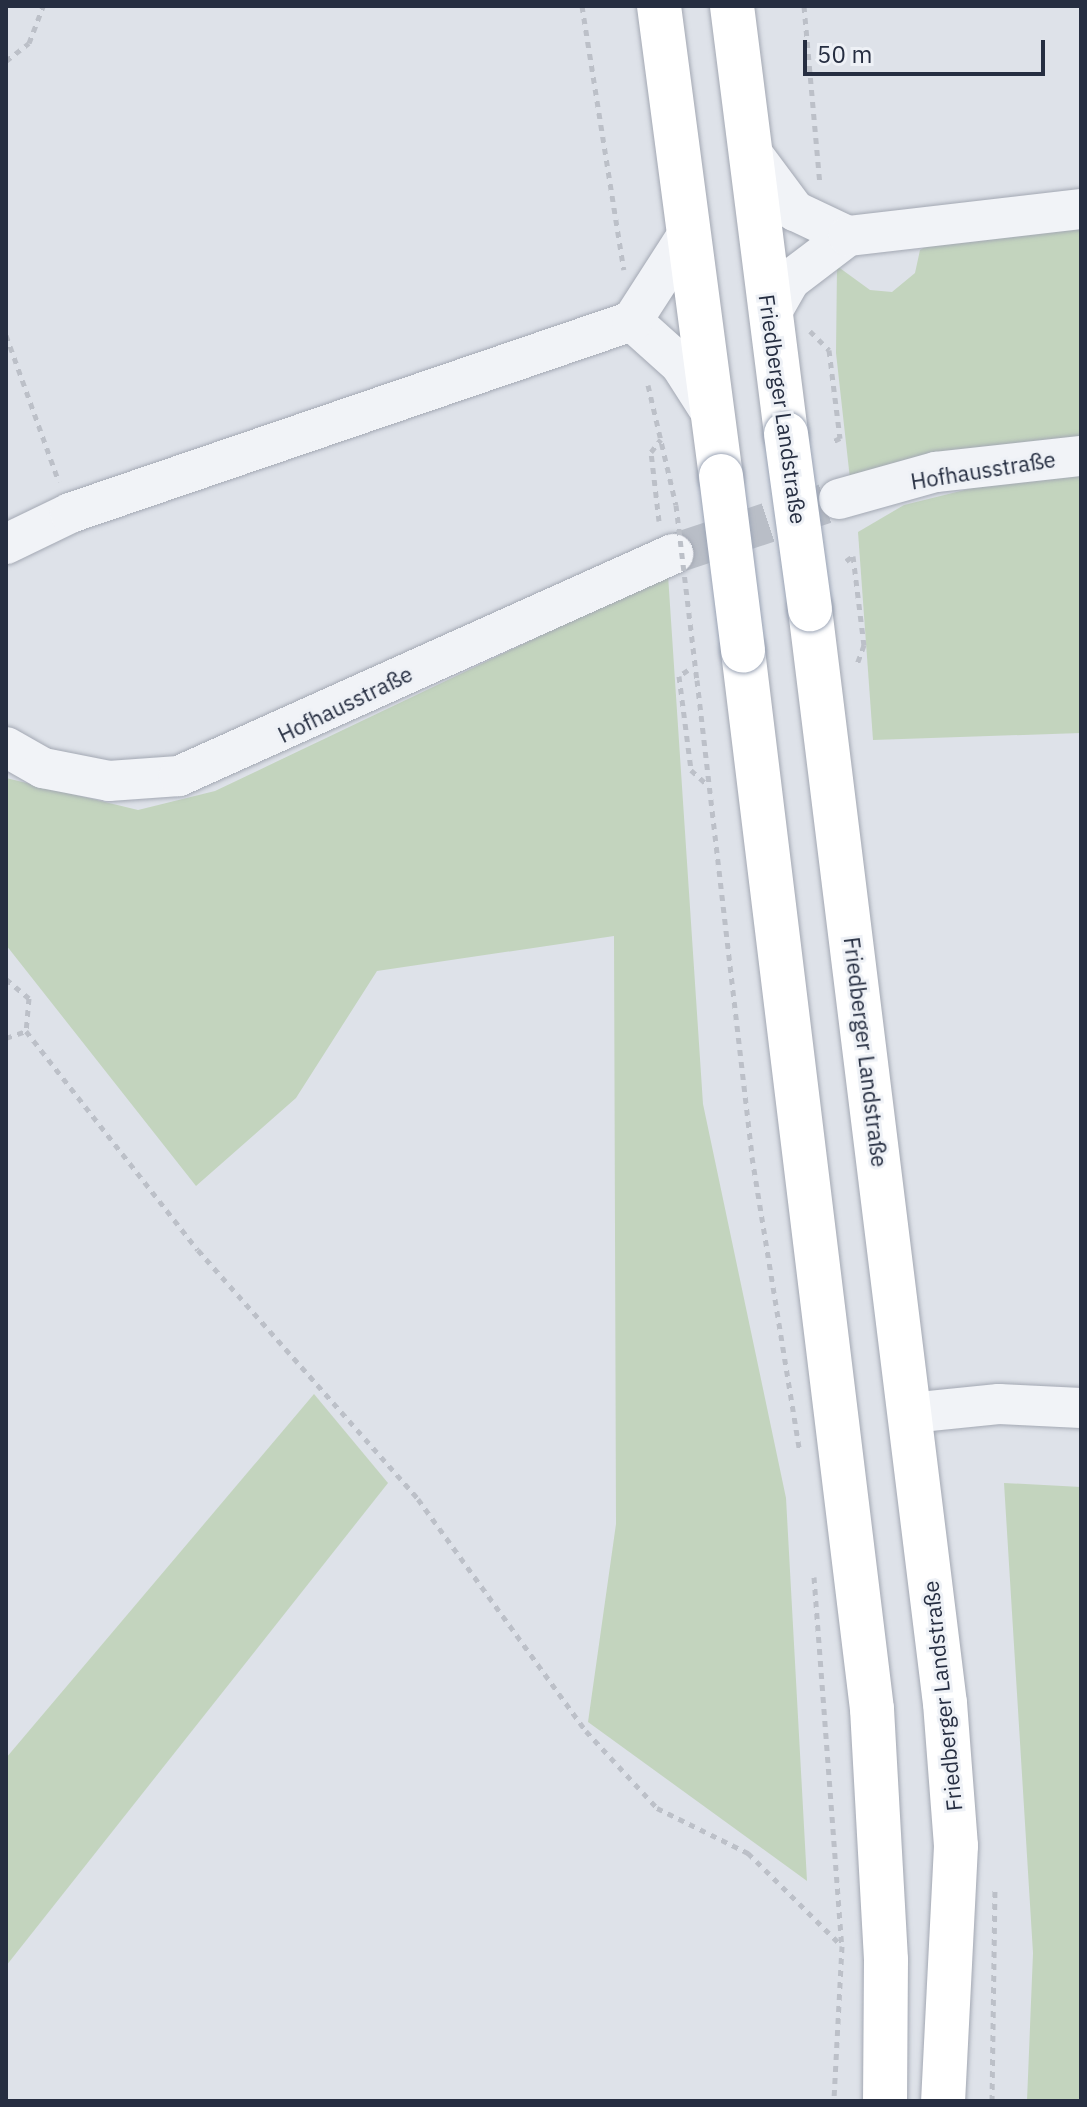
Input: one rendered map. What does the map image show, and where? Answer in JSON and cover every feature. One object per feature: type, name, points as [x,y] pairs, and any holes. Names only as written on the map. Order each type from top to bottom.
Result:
[{"type":"main road","points":[[659,6],[743,651],[872,1709],[886,1960],[885,2101]]},
{"type":"main road","name":"Friedberger Landstraße","points":[[732,6],[751,152],[790,322],[786,434],[910,1413],[956,1846],[943,2101]]},
{"type":"street","points":[[751,152],[771,189],[833,230],[1081,209]]},
{"type":"street","points":[[790,322],[790,280],[833,230]]},
{"type":"street","points":[[6,544],[70,513],[632,321],[688,234]]},
{"type":"street","points":[[632,321],[680,364],[712,414]]},
{"type":"street","name":"Hofhausstraße","points":[[839,499],[936,472],[1081,456]]},
{"type":"street","name":"Hofhausstraße","points":[[6,747],[43,768],[109,781],[179,776],[666,538]]},
{"type":"street","points":[[910,1413],[999,1404],[1081,1408]]},
{"type":"path","points":[[6,61],[29,43],[43,6]]},
{"type":"path","points":[[582,6],[632,321]]},
{"type":"path","points":[[804,6],[833,230]]},
{"type":"path","points":[[790,322],[828,343],[840,438],[832,442]]},
{"type":"path","points":[[6,335],[70,513]]},
{"type":"path","points":[[647,380],[676,505],[752,1157],[799,1452]]},
{"type":"path","points":[[662,438],[651,452],[666,538]]},
{"type":"path","points":[[846,561],[853,556],[864,645],[851,674]]},
{"type":"path","points":[[688,670],[679,676],[691,770],[710,786]]},
{"type":"path","points":[[6,979],[29,998],[26,1031],[198,1250],[418,1499],[586,1731],[657,1808],[748,1853],[842,1946]]},
{"type":"path","points":[[6,1038],[26,1031]]},
{"type":"path","points":[[813,1562],[842,1946],[834,2101]]},
{"type":"green space","points":[[1081,226],[1081,437],[850,479],[836,353],[837,266],[870,290],[892,292],[915,273],[920,250],[930,244]]},
{"type":"green space","points":[[1081,473],[1081,733],[873,740],[858,532],[904,505],[1009,479]]},
{"type":"green space","points":[[668,575],[703,1104],[786,1498],[807,1881],[588,1722],[616,1524],[614,936],[377,971],[296,1098],[196,1186],[6,945],[6,778],[138,810],[215,791]]},
{"type":"green space","points":[[314,1394],[388,1483],[6,1966],[6,1758]]},
{"type":"green space","points":[[1004,1483],[1081,1487],[1081,2101],[1027,2101],[1033,1953]]},
{"type":"tunnel","points":[[673,554],[839,499]]}]
